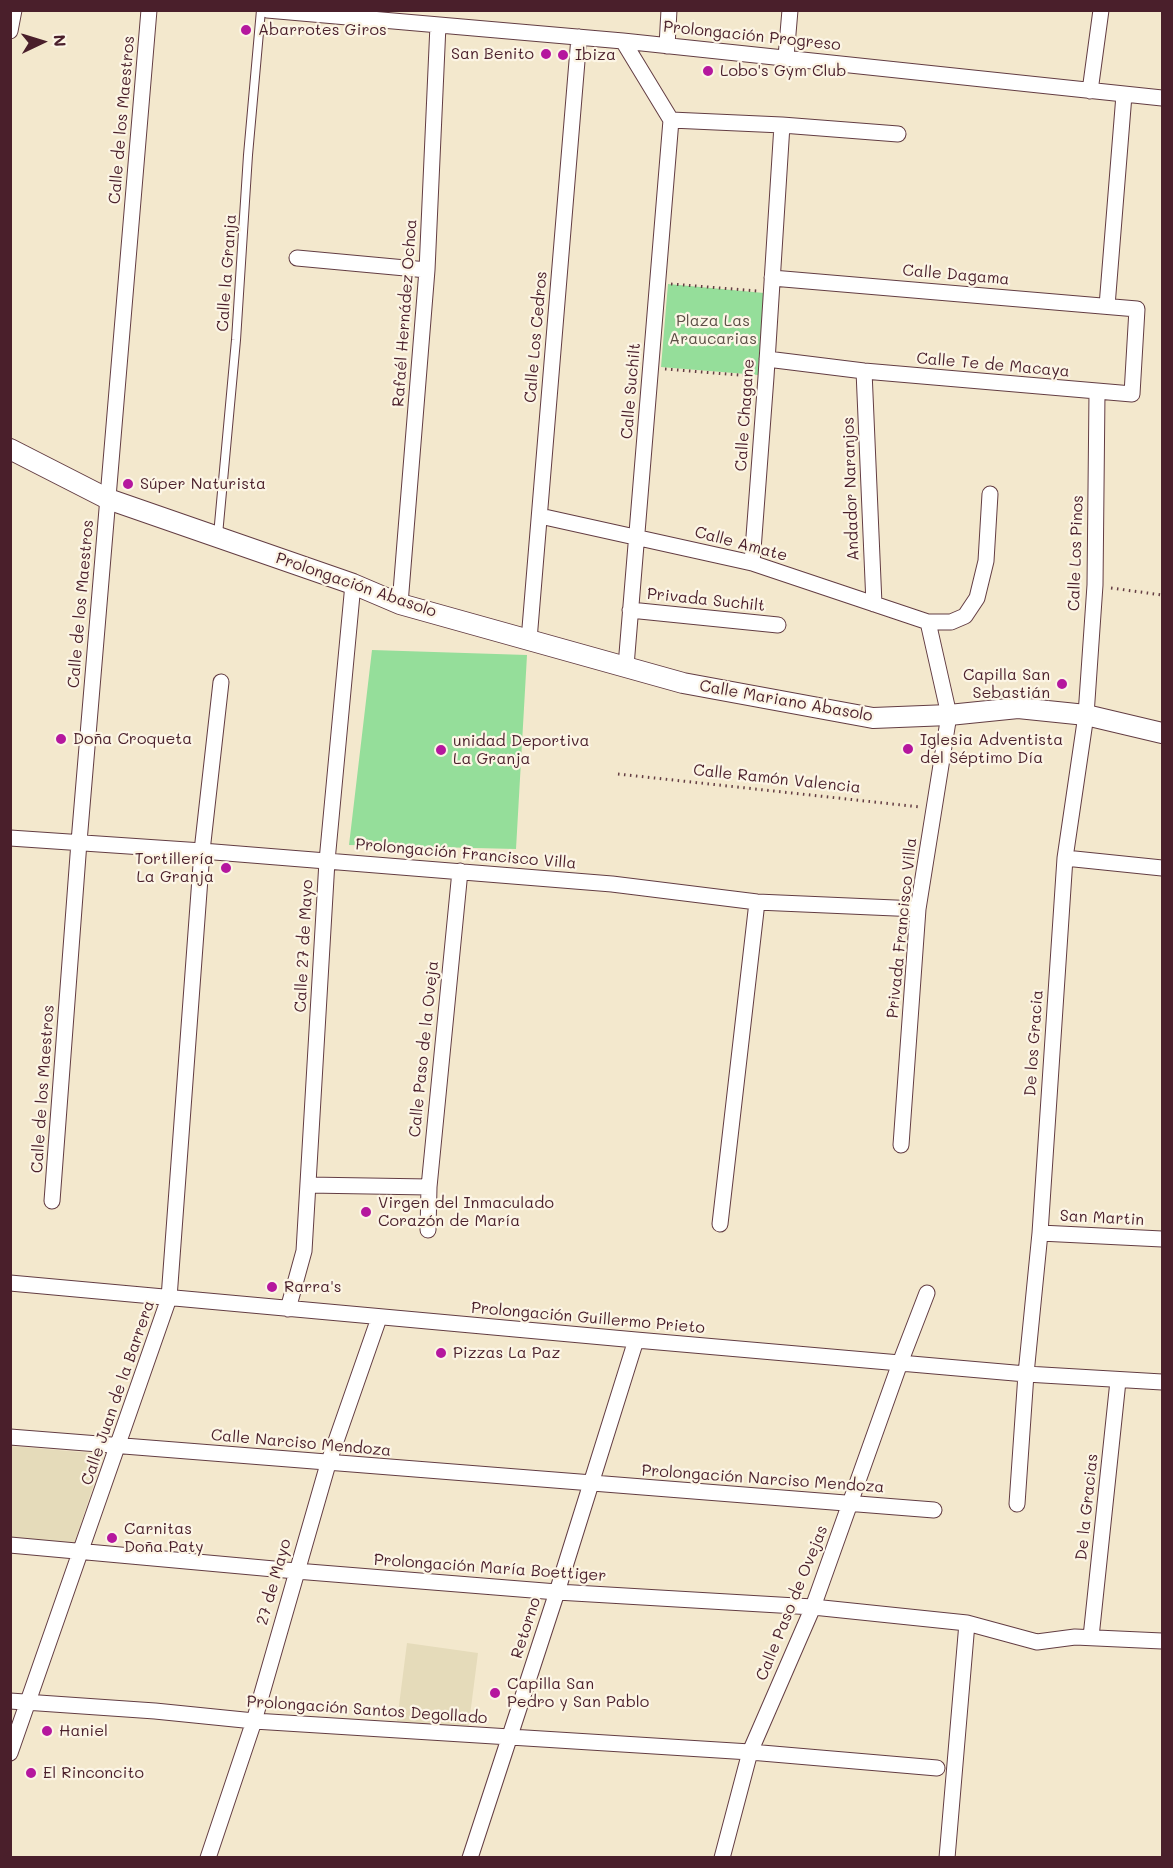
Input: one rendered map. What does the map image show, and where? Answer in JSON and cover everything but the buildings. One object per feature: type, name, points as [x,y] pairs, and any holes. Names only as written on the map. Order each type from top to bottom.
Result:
[{"type":"street","points":[[10,31],[14,10]]},
{"type":"street","name":"Calle de los Maestros","points":[[52,1202],[79,842],[149,10]]},
{"type":"street","name":"Prolongación Progreso","points":[[267,10],[410,17],[438,25],[786,57],[1162,98]]},
{"type":"street","points":[[666,46],[669,10]]},
{"type":"street","points":[[786,57],[790,10]]},
{"type":"street","points":[[1090,91],[1101,10]]},
{"type":"street","name":"Rafaél Hernádez Ochoa","points":[[400,604],[427,270],[438,25]]},
{"type":"street","name":"Calle Los Cedros","points":[[529,640],[579,37]]},
{"type":"street","points":[[623,41],[671,120],[782,125],[898,134]]},
{"type":"street","points":[[1107,306],[1124,94]]},
{"type":"street","name":"Calle Suchilt","points":[[626,666],[671,120]]},
{"type":"street","name":"Calle Chagane","points":[[752,563],[782,125]]},
{"type":"street","points":[[297,258],[427,270]]},
{"type":"street","name":"Calle Dagama","points":[[771,285],[1137,309]]},
{"type":"street","name":"Calle Te de Macaya","points":[[767,359],[864,371],[1097,393],[1132,394],[1137,309]]},
{"type":"street","name":"Andador Naranjos","points":[[864,371],[874,604]]},
{"type":"street","name":"Calle Los Pinos","points":[[1086,715],[1095,585],[1097,393]]},
{"type":"street","points":[[10,449],[108,499],[218,537]]},
{"type":"street","points":[[949,715],[928,622],[951,622],[965,616],[977,598],[986,561],[990,494]]},
{"type":"street","name":"Calle Amate","points":[[540,516],[752,563],[928,622]]},
{"type":"street","name":"Prolongación Abasolo","points":[[218,537],[353,584],[400,604],[626,666]]},
{"type":"street","name":"Calle 27 de Mayo","points":[[288,1309],[304,1251],[327,861],[353,584]]},
{"type":"street","name":"Privada Suchilt","points":[[630,610],[778,625]]},
{"type":"street","name":"Calle Mariano Abasolo","points":[[626,666],[684,683],[873,718],[949,715],[1018,708],[1086,715],[1162,733]]},
{"type":"street","name":"Calle Juan de la Barrera","points":[[10,1753],[169,1298],[202,851],[221,682]]},
{"type":"street","name":"Privada Francisco Villa","points":[[901,1146],[918,909],[949,715]]},
{"type":"street","name":"De los Gracia","points":[[1017,1504],[1026,1374],[1040,1233],[1065,858],[1086,715]]},
{"type":"street","name":"Prolongación Francisco Villa","points":[[10,837],[612,884],[757,902],[918,909]]},
{"type":"street","points":[[1065,858],[1162,868]]},
{"type":"street","name":"Calle Paso de la Oveja","points":[[428,1230],[429,1188],[460,871]]},
{"type":"street","points":[[720,1224],[757,902]]},
{"type":"street","points":[[308,1185],[429,1188]]},
{"type":"street","name":"San Martin","points":[[1040,1233],[1162,1239]]},
{"type":"street","name":"Prolongación Guillermo Prieto","points":[[10,1283],[379,1318],[1026,1374],[1162,1382]]},
{"type":"street","name":"Calle Paso de Ovejas","points":[[722,1857],[750,1752],[813,1607],[927,1293]]},
{"type":"street","name":"27 de Mayo","points":[[208,1857],[254,1721],[328,1464],[379,1318]]},
{"type":"street","name":"Retorno","points":[[470,1857],[557,1592],[636,1340]]},
{"type":"street","name":"De la Gracias","points":[[1091,1637],[1118,1381]]},
{"type":"street","name":"Calle Narciso Mendoza","points":[[10,1437],[589,1484]]},
{"type":"street","name":"Prolongación Narciso Mendoza","points":[[589,1484],[934,1510]]},
{"type":"street","name":"Prolongación María Boettiger","points":[[10,1545],[557,1592],[813,1607],[967,1623],[1036,1642],[1074,1637],[1162,1641]]},
{"type":"street","points":[[946,1857],[967,1623]]},
{"type":"street","name":"Prolongación Santos Degollado","points":[[10,1701],[155,1711],[254,1721],[750,1752],[937,1768]]},
{"type":"lane","name":"Calle la Granja","points":[[218,537],[236,340],[248,155],[261,10]]},
{"type":"path","points":[[658,283],[771,285]]},
{"type":"path","points":[[651,368],[766,377]]},
{"type":"path","points":[[1095,585],[1162,595]]},
{"type":"path","name":"Calle Ramón Valencia","points":[[618,774],[933,808]]},
{"type":"shaded area","points":[[10,1446],[104,1454],[74,1544],[11,1537]]},
{"type":"shaded area","points":[[407,1643],[478,1653],[468,1731],[397,1721]]},
{"type":"green space","name":"Plaza Las Araucarias","points":[[668,284],[764,293],[758,375],[661,367]]},
{"type":"green space","name":"unidad Deportiva La Granja","points":[[372,650],[527,655],[516,849],[349,845]]},
{"type":"place","name":"Abarrotes Giros","points":[[246,30]]},
{"type":"place","name":"San Benito","points":[[546,54]]},
{"type":"place","name":"Ibiza","points":[[563,55]]},
{"type":"place","name":"Lobo's Gym Club","points":[[708,71]]},
{"type":"place","name":"Súper Naturista","points":[[128,484]]},
{"type":"place","name":"Capilla San Sebastián","points":[[1062,684]]},
{"type":"place","name":"Doña Croqueta","points":[[61,739]]},
{"type":"place","name":"Iglesia Adventista del Séptimo Día","points":[[908,749]]},
{"type":"place","name":"unidad Deportiva La Granja","points":[[441,750]]},
{"type":"place","name":"Tortillería La Granja","points":[[226,868]]},
{"type":"place","name":"Virgen del Inmaculado Corazón de María","points":[[366,1212]]},
{"type":"place","name":"Rarra's","points":[[272,1287]]},
{"type":"place","name":"Pizzas La Paz","points":[[441,1353]]},
{"type":"place","name":"Carnitas Doña Paty","points":[[112,1538]]},
{"type":"place","name":"Capilla San Pedro y San Pablo","points":[[495,1693]]},
{"type":"place","name":"Haniel","points":[[47,1731]]},
{"type":"place","name":"El Rinconcito","points":[[31,1773]]}]
